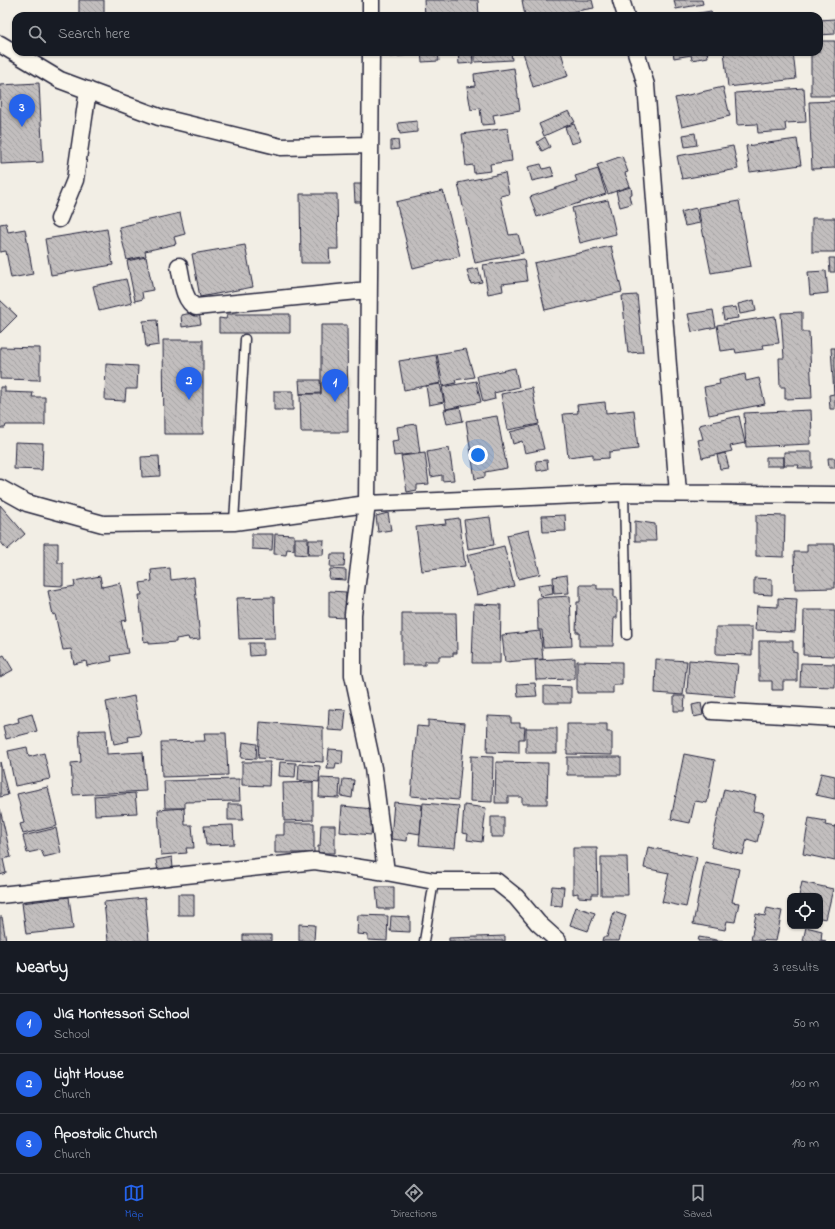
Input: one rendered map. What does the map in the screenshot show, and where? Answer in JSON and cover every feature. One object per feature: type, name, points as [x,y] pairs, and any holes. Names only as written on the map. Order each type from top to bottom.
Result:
[{"type":"street","points":[[371,0],[371,12]]},
{"type":"street","points":[[622,0],[625,12]]},
{"type":"street","points":[[0,44],[12,51]]},
{"type":"street","points":[[20,56],[60,80],[159,117],[281,147],[369,145]]},
{"type":"street","points":[[371,56],[367,504],[353,614],[353,675],[373,768],[386,872]]},
{"type":"street","points":[[637,56],[646,85],[678,494]]},
{"type":"street","points":[[59,219],[75,180],[88,90]]},
{"type":"street","points":[[179,266],[187,298],[190,304],[196,307],[368,290]]},
{"type":"street","points":[[0,488],[28,503],[103,524],[234,522],[367,504],[624,492],[678,494],[835,495]]},
{"type":"street","points":[[712,711],[835,718]]},
{"type":"street","points":[[0,895],[315,862],[386,872],[434,881],[496,881],[516,897],[538,923],[558,941]]},
{"type":"lane","points":[[234,522],[245,339]]},
{"type":"lane","points":[[624,492],[627,635]]},
{"type":"lane","points":[[424,941],[434,881]]},
{"type":"building","points":[[79,0],[104,0],[104,12],[79,12]]},
{"type":"building","points":[[424,0],[478,0],[479,12],[425,12]]},
{"type":"building","points":[[522,0],[592,0],[594,8],[570,12],[524,12]]},
{"type":"building","points":[[674,0],[702,0],[703,4],[676,9]]},
{"type":"building","points":[[835,19],[835,34],[823,35],[823,20]]},
{"type":"building","points":[[823,41],[835,41],[835,96],[811,96],[811,56],[823,56]]},
{"type":"building","points":[[421,56],[438,56],[439,61],[422,62]]},
{"type":"building","points":[[458,56],[472,56],[473,63],[459,64]]},
{"type":"building","points":[[475,56],[512,56],[512,60],[475,62]]},
{"type":"building","points":[[524,56],[562,56],[568,76],[533,87]]},
{"type":"building","points":[[674,56],[685,56],[674,58]]},
{"type":"building","points":[[691,56],[708,56],[708,57],[692,60]]},
{"type":"building","points":[[724,56],[793,56],[796,79],[728,87]]},
{"type":"building","points":[[514,68],[520,110],[493,115],[495,124],[482,125],[480,108],[471,110],[467,87],[475,86],[474,74]]},
{"type":"building","points":[[39,83],[43,162],[1,164],[0,85]]},
{"type":"building","points":[[723,87],[730,116],[682,127],[675,98]]},
{"type":"building","points":[[804,88],[806,122],[785,123],[786,131],[758,133],[757,124],[737,125],[735,93]]},
{"type":"building","points":[[835,101],[835,168],[812,169],[809,102]]},
{"type":"building","points":[[569,111],[575,122],[544,136],[539,124]]},
{"type":"building","points":[[417,121],[417,132],[400,134],[398,123]]},
{"type":"building","points":[[574,124],[581,141],[571,144],[565,127]]},
{"type":"building","points":[[508,128],[512,161],[490,164],[491,171],[474,173],[473,165],[466,166],[462,134]]},
{"type":"building","points":[[695,133],[697,145],[685,147],[683,135]]},
{"type":"building","points":[[545,137],[550,147],[542,151],[537,142]]},
{"type":"building","points":[[797,139],[801,165],[750,172],[746,146]]},
{"type":"building","points":[[398,140],[399,149],[391,150],[391,141]]},
{"type":"building","points":[[733,146],[738,169],[682,179],[677,156]]},
{"type":"building","points":[[622,156],[628,172],[625,173],[630,186],[608,194],[597,165]]},
{"type":"building","points":[[541,164],[543,169],[551,167],[554,176],[532,181],[528,167]]},
{"type":"building","points":[[598,169],[606,194],[537,217],[530,197],[577,181],[575,176]]},
{"type":"building","points":[[505,173],[509,194],[500,196],[509,235],[518,234],[523,253],[475,263],[458,183]]},
{"type":"building","points":[[354,184],[363,184],[364,202],[355,202]]},
{"type":"building","points":[[631,187],[632,194],[629,195],[631,204],[620,207],[616,191]]},
{"type":"building","points":[[443,191],[460,256],[413,268],[396,202]]},
{"type":"building","points":[[300,194],[337,194],[338,249],[329,249],[330,263],[301,263]]},
{"type":"building","points":[[608,200],[616,234],[580,243],[572,208]]},
{"type":"building","points":[[739,201],[751,266],[711,273],[698,208]]},
{"type":"building","points":[[696,208],[700,223],[685,226],[681,212]]},
{"type":"building","points":[[180,213],[185,234],[174,237],[176,244],[145,251],[146,256],[127,260],[119,227]]},
{"type":"building","points":[[812,218],[835,218],[835,252],[812,252]]},
{"type":"building","points":[[6,223],[8,232],[25,229],[33,274],[11,278],[6,251],[0,252],[0,224]]},
{"type":"building","points":[[107,229],[113,265],[51,275],[45,239]]},
{"type":"building","points":[[245,245],[253,287],[200,297],[192,254]]},
{"type":"building","points":[[611,246],[622,292],[545,310],[534,263]]},
{"type":"building","points":[[146,257],[153,290],[142,292],[143,299],[135,301],[127,261]]},
{"type":"building","points":[[829,258],[835,258],[835,272],[830,272]]},
{"type":"building","points":[[524,259],[527,281],[502,284],[503,291],[488,294],[483,265]]},
{"type":"building","points":[[478,268],[482,282],[471,284],[467,270]]},
{"type":"building","points":[[826,271],[828,293],[810,295],[808,272]]},
{"type":"building","points":[[126,279],[132,303],[99,311],[93,286]]},
{"type":"building","points":[[637,295],[643,352],[628,353],[622,296]]},
{"type":"building","points":[[0,300],[17,316],[0,333]]},
{"type":"building","points":[[754,300],[756,311],[740,314],[738,304]]},
{"type":"building","points":[[736,307],[738,318],[724,320],[722,309]]},
{"type":"building","points":[[713,310],[716,327],[692,332],[688,314]]},
{"type":"building","points":[[199,312],[201,324],[182,327],[181,315]]},
{"type":"building","points":[[802,312],[802,332],[809,332],[812,398],[785,399],[785,387],[780,387],[779,358],[784,358],[781,313]]},
{"type":"building","points":[[227,314],[290,314],[290,333],[219,333],[219,318],[226,319]]},
{"type":"building","points":[[775,316],[779,343],[763,345],[764,349],[736,353],[735,349],[721,351],[717,325]]},
{"type":"building","points":[[157,320],[159,345],[146,347],[143,321]]},
{"type":"building","points":[[321,325],[347,325],[348,432],[301,432],[300,394],[321,394]]},
{"type":"building","points":[[163,340],[203,340],[203,434],[164,434]]},
{"type":"building","points":[[0,347],[40,348],[40,380],[0,379]]},
{"type":"building","points":[[831,348],[835,348],[835,409],[830,409],[829,395],[834,394]]},
{"type":"building","points":[[466,349],[474,377],[455,380],[456,383],[443,386],[437,354]]},
{"type":"building","points":[[436,355],[441,383],[404,390],[399,361]]},
{"type":"building","points":[[106,364],[138,366],[137,389],[126,389],[125,401],[105,400]]},
{"type":"building","points":[[515,368],[519,387],[494,393],[495,399],[483,402],[477,376]]},
{"type":"building","points":[[745,374],[746,381],[759,378],[765,404],[709,415],[704,387],[720,384],[719,380]]},
{"type":"building","points":[[299,380],[320,380],[321,393],[300,394]]},
{"type":"building","points":[[476,381],[481,402],[446,409],[442,387]]},
{"type":"building","points":[[440,384],[444,402],[429,405],[426,386]]},
{"type":"building","points":[[0,387],[5,387],[5,392],[33,393],[32,397],[45,397],[45,425],[6,425],[5,428],[0,428]]},
{"type":"building","points":[[532,388],[539,424],[508,430],[501,394]]},
{"type":"building","points":[[274,391],[293,391],[293,410],[274,410]]},
{"type":"building","points":[[605,402],[606,413],[634,410],[638,449],[609,452],[609,458],[593,459],[593,454],[568,457],[563,414],[578,413],[577,405]]},
{"type":"building","points":[[460,407],[463,421],[447,424],[444,410]]},
{"type":"building","points":[[811,410],[812,436],[810,437],[810,444],[746,447],[744,413]]},
{"type":"building","points":[[497,416],[507,468],[485,472],[485,477],[475,479],[466,421]]},
{"type":"building","points":[[739,416],[745,443],[730,446],[732,451],[702,458],[698,440],[703,439],[699,425]]},
{"type":"building","points":[[416,424],[420,453],[394,456],[392,441],[399,440],[397,427]]},
{"type":"building","points":[[538,425],[544,449],[525,453],[522,441],[513,444],[510,432]]},
{"type":"building","points":[[15,442],[43,443],[42,470],[14,469]]},
{"type":"building","points":[[449,448],[454,480],[442,481],[442,475],[431,477],[427,452]]},
{"type":"building","points":[[784,452],[812,452],[812,468],[798,468],[799,465],[784,465]]},
{"type":"building","points":[[425,453],[429,484],[417,485],[417,490],[407,492],[401,456]]},
{"type":"building","points":[[725,453],[729,468],[720,469],[717,455]]},
{"type":"building","points":[[159,456],[160,476],[142,477],[141,457]]},
{"type":"building","points":[[766,457],[784,457],[784,466],[766,466]]},
{"type":"building","points":[[828,458],[835,458],[835,468],[829,468]]},
{"type":"building","points":[[547,460],[548,469],[537,471],[536,461]]},
{"type":"building","points":[[0,505],[25,534],[7,550],[0,541]]},
{"type":"building","points":[[388,513],[391,530],[378,532],[376,516]]},
{"type":"building","points":[[565,515],[566,531],[543,532],[542,516]]},
{"type":"building","points":[[756,515],[785,516],[784,557],[756,556]]},
{"type":"building","points":[[490,517],[494,545],[468,549],[464,520]]},
{"type":"building","points":[[459,518],[465,566],[422,571],[416,527],[446,524],[445,520]]},
{"type":"building","points":[[635,521],[655,524],[656,541],[635,541]]},
{"type":"building","points":[[529,530],[540,574],[518,579],[507,535]]},
{"type":"building","points":[[252,534],[273,534],[272,550],[252,549]]},
{"type":"building","points":[[275,534],[294,535],[294,550],[287,549],[286,555],[274,554]]},
{"type":"building","points":[[295,538],[308,538],[308,555],[295,554]]},
{"type":"building","points":[[309,540],[324,540],[323,555],[308,555]]},
{"type":"building","points":[[44,543],[58,543],[58,563],[63,563],[63,586],[44,585]]},
{"type":"building","points":[[807,544],[835,544],[835,588],[795,589],[794,552],[807,552]]},
{"type":"building","points":[[504,546],[514,586],[477,595],[467,555]]},
{"type":"building","points":[[331,554],[345,554],[344,567],[330,567]]},
{"type":"building","points":[[170,568],[171,580],[194,577],[200,639],[189,640],[188,637],[176,639],[176,642],[149,644],[149,641],[144,642],[139,595],[142,595],[140,583],[152,581],[151,570]]},
{"type":"building","points":[[330,569],[346,570],[346,580],[329,579]]},
{"type":"building","points":[[567,575],[569,593],[554,594],[553,577]]},
{"type":"building","points":[[100,576],[102,587],[120,583],[127,620],[121,621],[128,653],[111,656],[112,661],[87,666],[86,661],[74,664],[71,649],[63,650],[48,591],[75,586],[74,581]]},
{"type":"building","points":[[754,578],[772,579],[772,595],[754,594]]},
{"type":"building","points":[[552,583],[553,594],[540,596],[538,585]]},
{"type":"building","points":[[580,585],[597,585],[597,589],[614,589],[614,598],[617,598],[617,618],[614,618],[613,646],[579,646],[579,632],[576,632],[577,602],[580,602]]},
{"type":"building","points":[[329,591],[346,592],[345,618],[329,617]]},
{"type":"building","points":[[570,596],[572,646],[543,647],[542,630],[538,630],[537,598]]},
{"type":"building","points":[[274,597],[275,638],[239,639],[237,598]]},
{"type":"building","points":[[778,598],[797,599],[795,632],[755,630],[757,606],[778,607]]},
{"type":"building","points":[[474,604],[501,605],[500,663],[472,663]]},
{"type":"building","points":[[804,610],[835,610],[835,656],[803,655]]},
{"type":"building","points":[[402,613],[456,613],[457,653],[453,653],[453,656],[439,656],[439,661],[425,661],[425,665],[402,665]]},
{"type":"building","points":[[716,627],[752,627],[752,655],[716,654]]},
{"type":"building","points":[[540,631],[543,659],[505,662],[502,635]]},
{"type":"building","points":[[759,641],[793,641],[793,652],[797,653],[797,681],[783,681],[783,690],[772,690],[772,681],[759,681]]},
{"type":"building","points":[[249,643],[263,643],[263,655],[250,656]]},
{"type":"building","points":[[4,655],[13,670],[0,677],[0,657]]},
{"type":"building","points":[[575,658],[575,679],[536,680],[535,660]]},
{"type":"building","points":[[656,659],[687,661],[683,695],[655,693]]},
{"type":"building","points":[[689,660],[738,664],[735,697],[687,693]]},
{"type":"building","points":[[577,661],[622,662],[622,685],[613,685],[613,693],[577,693]]},
{"type":"building","points":[[801,663],[835,664],[835,687],[800,686]]},
{"type":"building","points":[[535,683],[537,696],[518,697],[517,684]]},
{"type":"building","points":[[544,686],[571,687],[571,703],[544,703]]},
{"type":"building","points":[[134,696],[141,735],[128,737],[129,741],[114,744],[106,702]]},
{"type":"building","points":[[674,696],[685,696],[684,711],[674,711]]},
{"type":"building","points":[[701,703],[703,715],[694,717],[692,705]]},
{"type":"building","points":[[329,709],[346,710],[344,731],[328,730]]},
{"type":"building","points":[[32,714],[37,731],[6,739],[3,726],[19,722],[18,718]]},
{"type":"building","points":[[488,716],[511,717],[511,723],[520,723],[520,727],[525,727],[524,739],[519,739],[519,753],[487,752]]},
{"type":"building","points":[[428,720],[465,723],[458,800],[411,796],[417,726],[428,727]]},
{"type":"building","points":[[260,722],[323,727],[323,762],[258,758]]},
{"type":"building","points":[[567,724],[607,724],[607,732],[612,732],[612,755],[567,754]]},
{"type":"building","points":[[526,728],[557,728],[557,753],[526,753]]},
{"type":"building","points":[[106,730],[107,754],[143,752],[146,791],[73,795],[71,763],[81,762],[79,731]]},
{"type":"building","points":[[204,733],[226,733],[228,775],[162,777],[161,742],[205,741]]},
{"type":"building","points":[[243,742],[257,744],[256,759],[241,758]]},
{"type":"building","points":[[27,747],[29,757],[44,753],[50,779],[15,786],[8,751]]},
{"type":"building","points":[[329,749],[343,750],[342,764],[336,763],[335,769],[327,769]]},
{"type":"building","points":[[684,754],[715,760],[707,803],[695,801],[690,823],[671,819]]},
{"type":"building","points":[[471,756],[493,757],[492,802],[470,801]]},
{"type":"building","points":[[567,757],[621,757],[621,775],[567,775]]},
{"type":"building","points":[[0,762],[8,795],[0,797]]},
{"type":"building","points":[[242,762],[270,762],[269,786],[242,785]]},
{"type":"building","points":[[280,762],[296,763],[295,777],[279,776]]},
{"type":"building","points":[[496,762],[548,763],[547,804],[522,804],[522,797],[508,797],[508,803],[495,803]]},
{"type":"building","points":[[299,764],[320,766],[319,782],[298,780]]},
{"type":"building","points":[[821,773],[835,776],[835,799],[816,795]]},
{"type":"building","points":[[320,778],[340,779],[339,798],[319,797]]},
{"type":"building","points":[[239,779],[240,801],[185,802],[185,808],[165,808],[164,781]]},
{"type":"building","points":[[343,779],[354,780],[352,798],[341,796]]},
{"type":"building","points":[[313,782],[313,820],[284,821],[283,783]]},
{"type":"building","points":[[48,787],[57,826],[23,834],[20,824],[24,823],[17,794]]},
{"type":"building","points":[[724,789],[756,796],[753,811],[764,813],[757,842],[747,839],[743,855],[711,847]]},
{"type":"building","points":[[135,793],[137,813],[95,815],[94,796]]},
{"type":"building","points":[[394,802],[422,805],[420,834],[408,832],[407,841],[391,839]]},
{"type":"building","points":[[423,803],[459,806],[455,848],[419,845]]},
{"type":"building","points":[[228,804],[242,804],[243,820],[228,820]]},
{"type":"building","points":[[464,805],[486,808],[482,842],[467,840],[468,834],[462,833]]},
{"type":"building","points":[[342,806],[373,809],[371,835],[340,832]]},
{"type":"building","points":[[184,808],[185,825],[192,825],[194,848],[186,848],[187,853],[161,855],[158,810]]},
{"type":"building","points":[[0,809],[11,857],[3,859],[6,873],[0,875]]},
{"type":"building","points":[[491,817],[504,817],[504,837],[491,837]]},
{"type":"building","points":[[809,818],[826,821],[825,825],[835,827],[835,861],[803,854]]},
{"type":"building","points":[[284,823],[314,823],[314,853],[275,853],[275,835],[284,835]]},
{"type":"building","points":[[233,825],[234,844],[206,845],[204,826]]},
{"type":"building","points":[[321,825],[335,825],[335,853],[318,853],[318,846],[320,846]]},
{"type":"building","points":[[56,828],[61,853],[44,857],[41,850],[27,853],[23,836]]},
{"type":"building","points":[[648,847],[697,857],[686,907],[662,902],[669,873],[644,868]]},
{"type":"building","points":[[573,848],[597,848],[598,894],[592,894],[592,898],[578,897],[578,893],[573,894]]},
{"type":"building","points":[[172,857],[173,868],[158,871],[156,860]]},
{"type":"building","points":[[601,857],[627,857],[628,895],[601,895]]},
{"type":"building","points":[[705,862],[739,869],[732,902],[739,903],[735,922],[727,921],[725,930],[693,924]]},
{"type":"building","points":[[802,882],[833,889],[826,919],[823,918],[823,893],[800,893]]},
{"type":"building","points":[[552,886],[564,887],[562,906],[550,905]]},
{"type":"building","points":[[376,887],[394,887],[394,909],[378,909]]},
{"type":"building","points":[[178,894],[194,894],[194,915],[178,915]]},
{"type":"building","points":[[69,897],[73,929],[26,934],[22,903]]},
{"type":"building","points":[[145,898],[149,941],[108,941],[104,902]]},
{"type":"building","points":[[576,907],[595,913],[588,931],[570,925]]},
{"type":"building","points":[[767,908],[782,911],[776,941],[751,940],[756,914],[765,916]]},
{"type":"building","points":[[614,912],[626,916],[619,941],[602,941],[603,937],[607,937]]},
{"type":"building","points":[[358,915],[388,916],[387,941],[368,940],[368,935],[357,934]]},
{"type":"building","points":[[391,916],[410,917],[410,932],[390,931]]},
{"type":"building","points":[[0,917],[2,917],[6,941],[0,941]]},
{"type":"building","points":[[299,924],[315,925],[314,941],[299,941]]},
{"type":"building","points":[[806,929],[814,929],[822,931],[821,940],[826,941],[803,941]]},
{"type":"building","points":[[243,935],[271,935],[271,941],[243,941]]},
{"type":"building","points":[[505,936],[505,941],[449,941],[449,938]]},
{"type":"building","points":[[699,937],[723,941],[698,941]]},
{"type":"place","name":"Apostolic Church","points":[[22,127]]},
{"type":"place","name":"Light House","points":[[189,400]]},
{"type":"place","name":"JIG Montessori School","points":[[335,402]]}]
